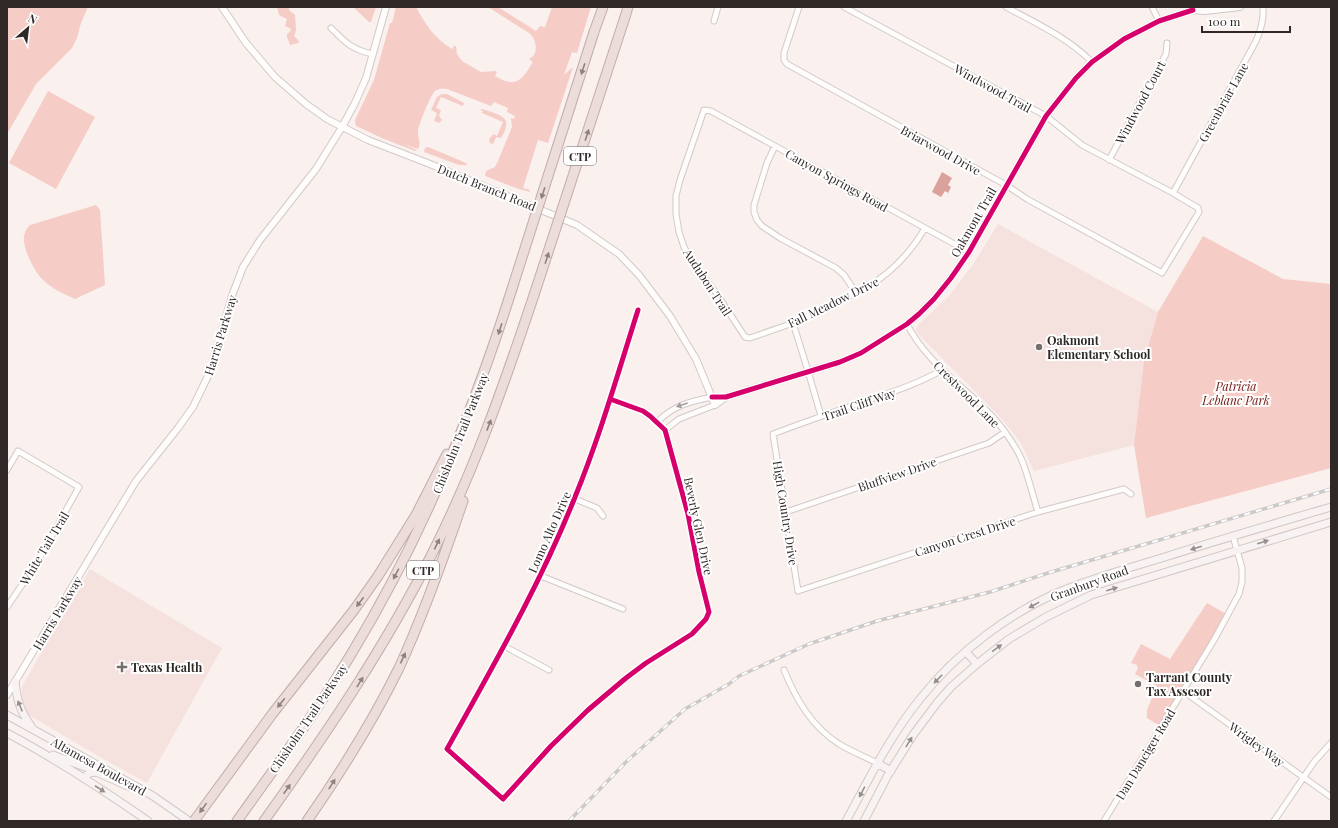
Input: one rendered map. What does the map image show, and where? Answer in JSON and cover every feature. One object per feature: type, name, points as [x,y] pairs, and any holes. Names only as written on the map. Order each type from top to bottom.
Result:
[{"type":"highway","name":"Chisholm Trail Parkway","points":[[237,821],[326,695],[370,622],[425,517],[481,385],[603,7]]},
{"type":"highway","name":"Chisholm Trail Parkway","points":[[264,821],[340,713],[379,651],[433,552],[456,503],[482,444],[505,382],[628,7]]},
{"type":"highway","points":[[194,821],[273,713],[354,610],[385,566],[416,515],[481,385]]},
{"type":"highway","points":[[307,821],[364,733],[398,669],[424,610],[443,560],[482,444]]},
{"type":"main road","name":"Granbury Road","points":[[846,821],[877,763],[920,699],[950,666],[1005,622],[1063,590],[1331,507]]},
{"type":"main road","name":"Granbury Road","points":[[864,821],[891,771],[913,735],[937,703],[951,687],[1009,639],[1046,617],[1092,595],[1331,522]]},
{"type":"main road","points":[[1086,582],[1092,595]]},
{"type":"main road","points":[[966,652],[977,664]]},
{"type":"main road","points":[[15,682],[17,700],[32,728]]},
{"type":"main road","name":"Altamesa Boulevard","points":[[7,715],[153,796],[189,821]]},
{"type":"main road","name":"Altamesa Boulevard","points":[[7,733],[84,778],[148,821]]},
{"type":"main road","points":[[47,755],[54,755],[85,767],[94,764]]},
{"type":"main road","points":[[877,763],[891,771]]},
{"type":"main road","points":[[84,778],[89,773],[96,772],[114,781],[153,796]]},
{"type":"street","name":"Dutch Branch Road","points":[[222,7],[246,43],[275,77],[306,104],[327,119],[368,140],[571,222],[619,254],[639,275],[670,316],[696,359],[715,405]]},
{"type":"street","name":"Harris Parkway","points":[[7,695],[136,481],[193,407],[209,374],[231,298],[244,267],[260,240],[316,169],[342,127],[366,78],[386,7]]},
{"type":"street","points":[[714,21],[718,7]]},
{"type":"street","name":"Briarwood Drive","points":[[799,7],[785,48],[784,60],[787,64],[1006,185],[1027,199],[1162,274],[1199,212]]},
{"type":"street","name":"Windwood Trail","points":[[844,7],[1046,116],[1078,142],[1173,193],[1198,208],[1199,212]]},
{"type":"street","points":[[1006,7],[1064,38],[1080,50],[1092,62]]},
{"type":"street","points":[[1152,7],[1159,21]]},
{"type":"street","name":"Oakmont Trail","points":[[658,422],[667,413],[675,408],[699,400],[726,396],[840,362],[861,353],[907,324],[934,299],[951,278],[969,252],[1046,116],[1065,91],[1092,62],[1124,39],[1159,21],[1195,8],[1205,11],[1240,7]]},
{"type":"street","name":"Greenbriar Lane","points":[[1173,193],[1256,41],[1262,22],[1263,7]]},
{"type":"street","points":[[331,28],[345,43],[353,48],[372,54]]},
{"type":"street","name":"Windwood Court","points":[[1109,160],[1166,54],[1167,43]]},
{"type":"street","name":"Canyon Springs Road","points":[[704,110],[711,111],[969,252]]},
{"type":"street","name":"Audubon Trail","points":[[704,110],[680,180],[676,196],[676,214],[684,247],[694,265],[717,294],[745,337]]},
{"type":"street","points":[[775,146],[767,163],[754,205],[754,212],[757,220],[762,226],[780,238],[836,268],[844,275],[856,293]]},
{"type":"street","name":"Fall Meadow Drive","points":[[745,337],[750,338],[793,323],[875,283],[894,268],[912,249],[926,228]]},
{"type":"street","name":"Lomo Alto Drive","points":[[448,749],[541,576],[575,499],[596,444],[638,310]]},
{"type":"street","points":[[793,323],[821,416]]},
{"type":"street","name":"Crestwood Lane","points":[[907,324],[916,340],[942,370],[988,411],[1005,432],[1022,462],[1038,512]]},
{"type":"street","name":"Trail Cliff Way","points":[[773,434],[821,416],[903,389],[925,380],[942,370]]},
{"type":"street","name":"Oakmont Trail","points":[[665,430],[679,419],[715,405],[726,396]]},
{"type":"street","name":"Beverly Glen Drive","points":[[448,749],[503,799],[551,746],[588,710],[646,663],[692,634],[706,619],[709,612],[699,572],[688,514],[665,430],[658,422],[642,411],[610,399]]},
{"type":"street","name":"Bluffview Drive","points":[[786,512],[988,443],[1005,432]]},
{"type":"street","name":"High Country Drive","points":[[773,434],[798,591]]},
{"type":"street","name":"White Tail Trail","points":[[7,470],[18,452],[79,488],[36,564],[7,607]]},
{"type":"street","name":"Canyon Crest Drive","points":[[798,591],[1038,512],[1124,489],[1131,494]]},
{"type":"street","points":[[575,499],[598,508],[603,516]]},
{"type":"street","name":"Dan Danciger Road","points":[[1104,821],[1217,634],[1239,594],[1242,582],[1242,568],[1234,536]]},
{"type":"street","points":[[541,576],[623,609]]},
{"type":"street","points":[[504,646],[549,670]]},
{"type":"street","points":[[784,670],[795,696],[807,714],[818,726],[838,744],[877,763]]},
{"type":"street","name":"Wrigley Way","points":[[1183,691],[1331,797]]},
{"type":"street","points":[[1274,821],[1303,777],[1331,743]]},
{"type":"shaded area","points":[[942,172],[952,178],[948,185],[951,187],[948,193],[945,191],[941,197],[932,192]]},
{"type":"shaded area","name":"Oakmont Elementary School","points":[[998,224],[1158,312],[1144,361],[1134,445],[1034,471],[1020,442],[1001,418],[917,333],[916,329],[918,325],[948,297],[974,263]]},
{"type":"shaded area","name":"Texas Health","points":[[90,569],[222,648],[147,783],[27,714],[21,703],[22,686]]},
{"type":"green space","points":[[7,7],[88,7],[72,48],[36,84],[7,134]]},
{"type":"green space","points":[[277,7],[289,7],[289,10],[295,15],[296,30],[294,36],[299,41],[298,43],[290,45],[287,34],[291,29],[285,26],[287,19],[279,15]]},
{"type":"green space","points":[[353,7],[376,7],[371,22],[369,22]]},
{"type":"green space","points":[[396,7],[416,7],[427,25],[440,41],[452,49],[456,46],[457,54],[462,61],[481,72],[496,71],[495,76],[508,82],[513,82],[522,78],[533,62],[529,59],[535,54],[536,50],[534,39],[529,33],[488,7],[498,7],[536,31],[540,26],[545,27],[552,7],[591,7],[577,53],[572,52],[564,75],[573,67],[548,143],[538,140],[523,188],[530,190],[530,192],[485,176],[486,171],[495,167],[498,161],[512,127],[511,118],[514,119],[515,116],[507,112],[508,108],[494,102],[491,106],[447,89],[441,88],[436,90],[433,93],[420,123],[418,136],[420,144],[418,149],[403,144],[417,150],[415,151],[356,126],[355,120],[374,80]]},
{"type":"green space","points":[[48,91],[95,117],[56,189],[9,163]]},
{"type":"green space","points":[[442,94],[447,94],[464,103],[463,106],[441,97],[436,108],[441,110],[439,116],[442,120],[439,123],[434,121],[437,113],[431,110],[437,97]]},
{"type":"green space","points":[[482,109],[498,114],[505,119],[506,122],[506,129],[501,138],[496,137],[493,144],[490,143],[489,139],[494,134],[497,136],[503,122],[482,113],[483,111],[480,110]]},
{"type":"green space","points":[[428,147],[466,163],[467,165],[459,165],[424,152],[425,148]]},
{"type":"green space","points":[[96,205],[100,210],[105,285],[75,299],[47,284],[40,277],[27,253],[24,236],[30,225]]},
{"type":"green space","name":"Patricia Leblanc Park","points":[[1203,236],[1283,279],[1331,284],[1331,468],[1146,518],[1134,445],[1144,361],[1158,312]]},
{"type":"green space","points":[[1207,603],[1228,615],[1162,727],[1147,718],[1147,710],[1157,686],[1135,674],[1138,668],[1137,665],[1131,663],[1141,644],[1170,659]]},
{"type":"railway","points":[[569,821],[626,762],[685,709],[729,684],[739,676],[809,644],[877,621],[990,592],[1048,573],[1331,489]]},
{"type":"cycle path","points":[[712,397],[726,397],[840,362],[861,353],[907,324],[934,299],[969,252],[1046,116],[1076,78],[1092,62],[1124,39],[1159,21],[1193,10]]},
{"type":"cycle path","points":[[610,399],[643,411],[665,430],[688,514],[699,572],[709,612],[706,619],[692,634],[646,663],[588,710],[551,746],[503,799],[447,749],[515,625],[547,562],[561,530],[593,451],[638,310]]},
{"type":"place","name":"Oakmont Elementary School","points":[[1039,347]]},
{"type":"place","name":"Texas Health","points":[[122,667]]},
{"type":"place","name":"Tarrant County Tax Assesor","points":[[1138,684]]}]
